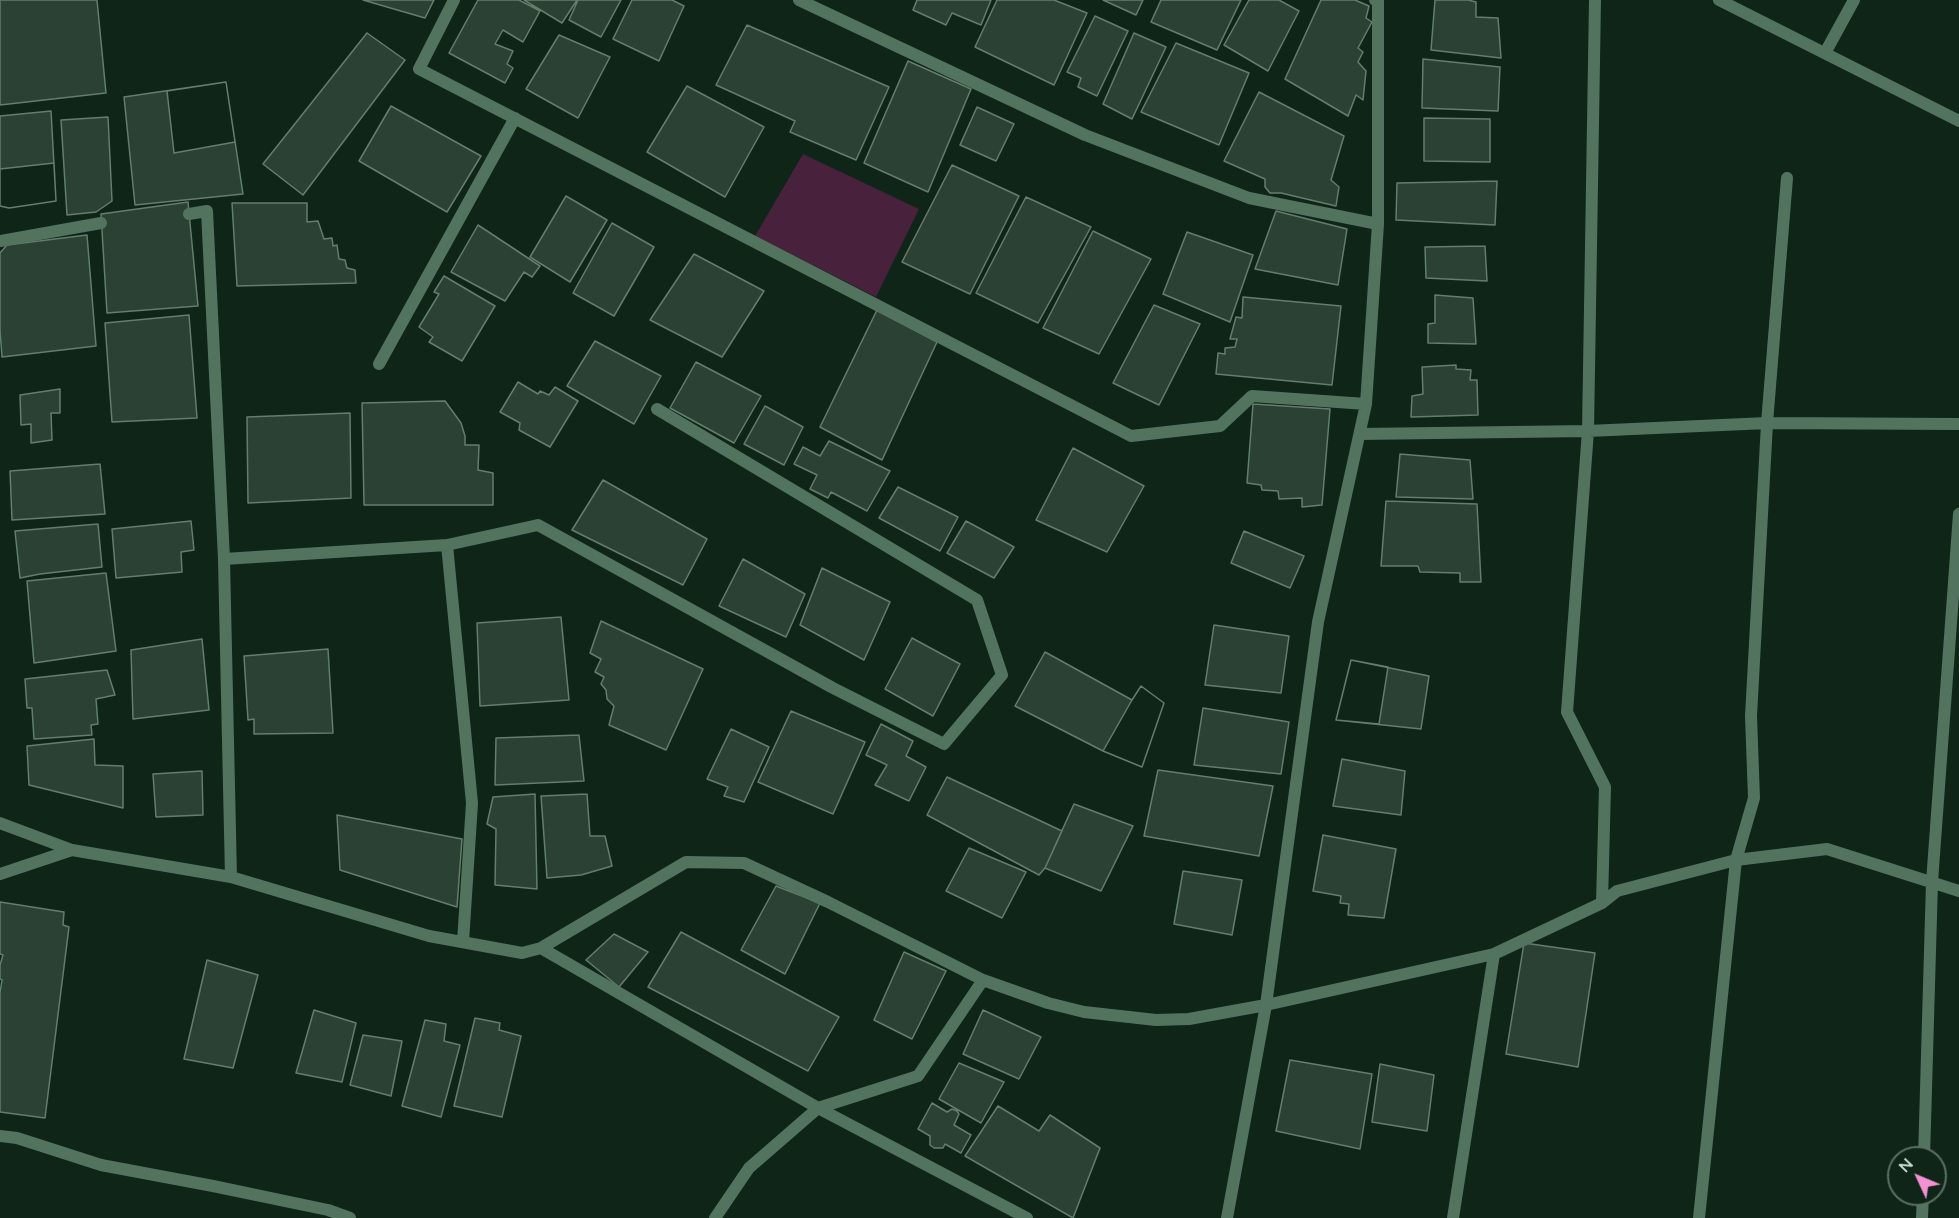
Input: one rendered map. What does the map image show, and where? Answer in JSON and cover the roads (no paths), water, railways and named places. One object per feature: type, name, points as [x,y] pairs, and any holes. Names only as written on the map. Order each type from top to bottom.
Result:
[{"type":"street","points":[[454,0],[419,69],[1131,436],[1220,426],[1252,396],[1366,405]]},
{"type":"street","points":[[799,0],[1085,135],[1249,198],[1378,224]]},
{"type":"street","points":[[1227,1218],[1266,1005],[1318,622],[1366,405],[1378,224],[1378,1],[1375,0]]},
{"type":"street","points":[[1595,0],[1588,431],[1567,712],[1605,787],[1602,903]]},
{"type":"street","points":[[1719,0],[1959,121]]},
{"type":"street","points":[[1825,53],[1854,0]]},
{"type":"street","points":[[380,364],[515,118]]},
{"type":"street","points":[[1699,1218],[1736,860],[1754,798],[1751,716],[1767,423],[1787,178]]},
{"type":"street","points":[[189,214],[207,211],[224,560],[231,877]]},
{"type":"street","points":[[0,241],[101,224]]},
{"type":"street","points":[[224,560],[447,546],[538,525],[833,688],[944,744],[1002,675],[977,600],[657,409]]},
{"type":"street","points":[[1360,434],[1588,431],[1767,423],[1959,424]]},
{"type":"street","points":[[1924,1146],[1932,882],[1959,514]]},
{"type":"street","points":[[447,546],[472,803],[463,942]]},
{"type":"street","points":[[0,823],[72,850],[231,877],[429,936],[522,953],[540,948],[686,862],[744,863],[828,902],[983,980],[1048,1003],[1084,1012],[1156,1020],[1189,1019],[1266,1005],[1494,954],[1602,903],[1617,891],[1736,860],[1827,849],[1959,891]]},
{"type":"street","points":[[0,874],[72,850]]},
{"type":"street","points":[[540,948],[818,1108],[1027,1218]]},
{"type":"street","points":[[1453,1218],[1494,954]]},
{"type":"street","points":[[715,1218],[749,1167],[818,1108],[918,1076],[983,980]]},
{"type":"street","points":[[0,1136],[17,1138],[101,1165],[225,1188],[328,1210],[350,1218]]},
{"type":"tunnel","points":[[101,223],[189,214]]}]
